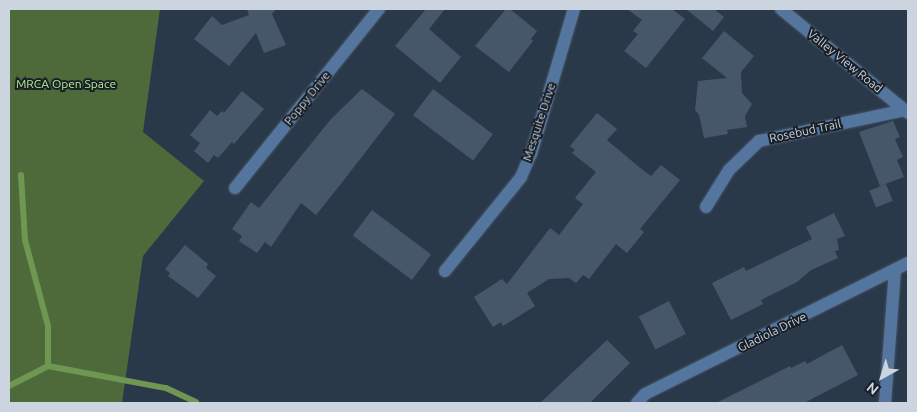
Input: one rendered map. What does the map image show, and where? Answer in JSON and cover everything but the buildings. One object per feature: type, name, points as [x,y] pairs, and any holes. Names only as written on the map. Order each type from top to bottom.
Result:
[{"type":"street","name":"Poppy Drive","points":[[235,188],[379,9]]},
{"type":"street","name":"Mesquite Drive","points":[[445,271],[521,176],[531,154],[574,9]]},
{"type":"street","name":"Valley View Road","points":[[781,9],[906,111]]},
{"type":"street","name":"Rosebud Trail","points":[[706,207],[729,170],[759,141],[906,111]]},
{"type":"street","name":"Gladiola Drive","points":[[646,400],[908,263]]},
{"type":"street","points":[[884,403],[895,271]]},
{"type":"green space","name":"MRCA Open Space","points":[[9,9],[160,9],[143,132],[204,181],[143,256],[122,403],[9,403]]},
{"type":"waterway","points":[[21,175],[25,240],[48,326],[48,366]]},
{"type":"waterway","points":[[9,386],[48,366],[166,388],[196,402]]}]
